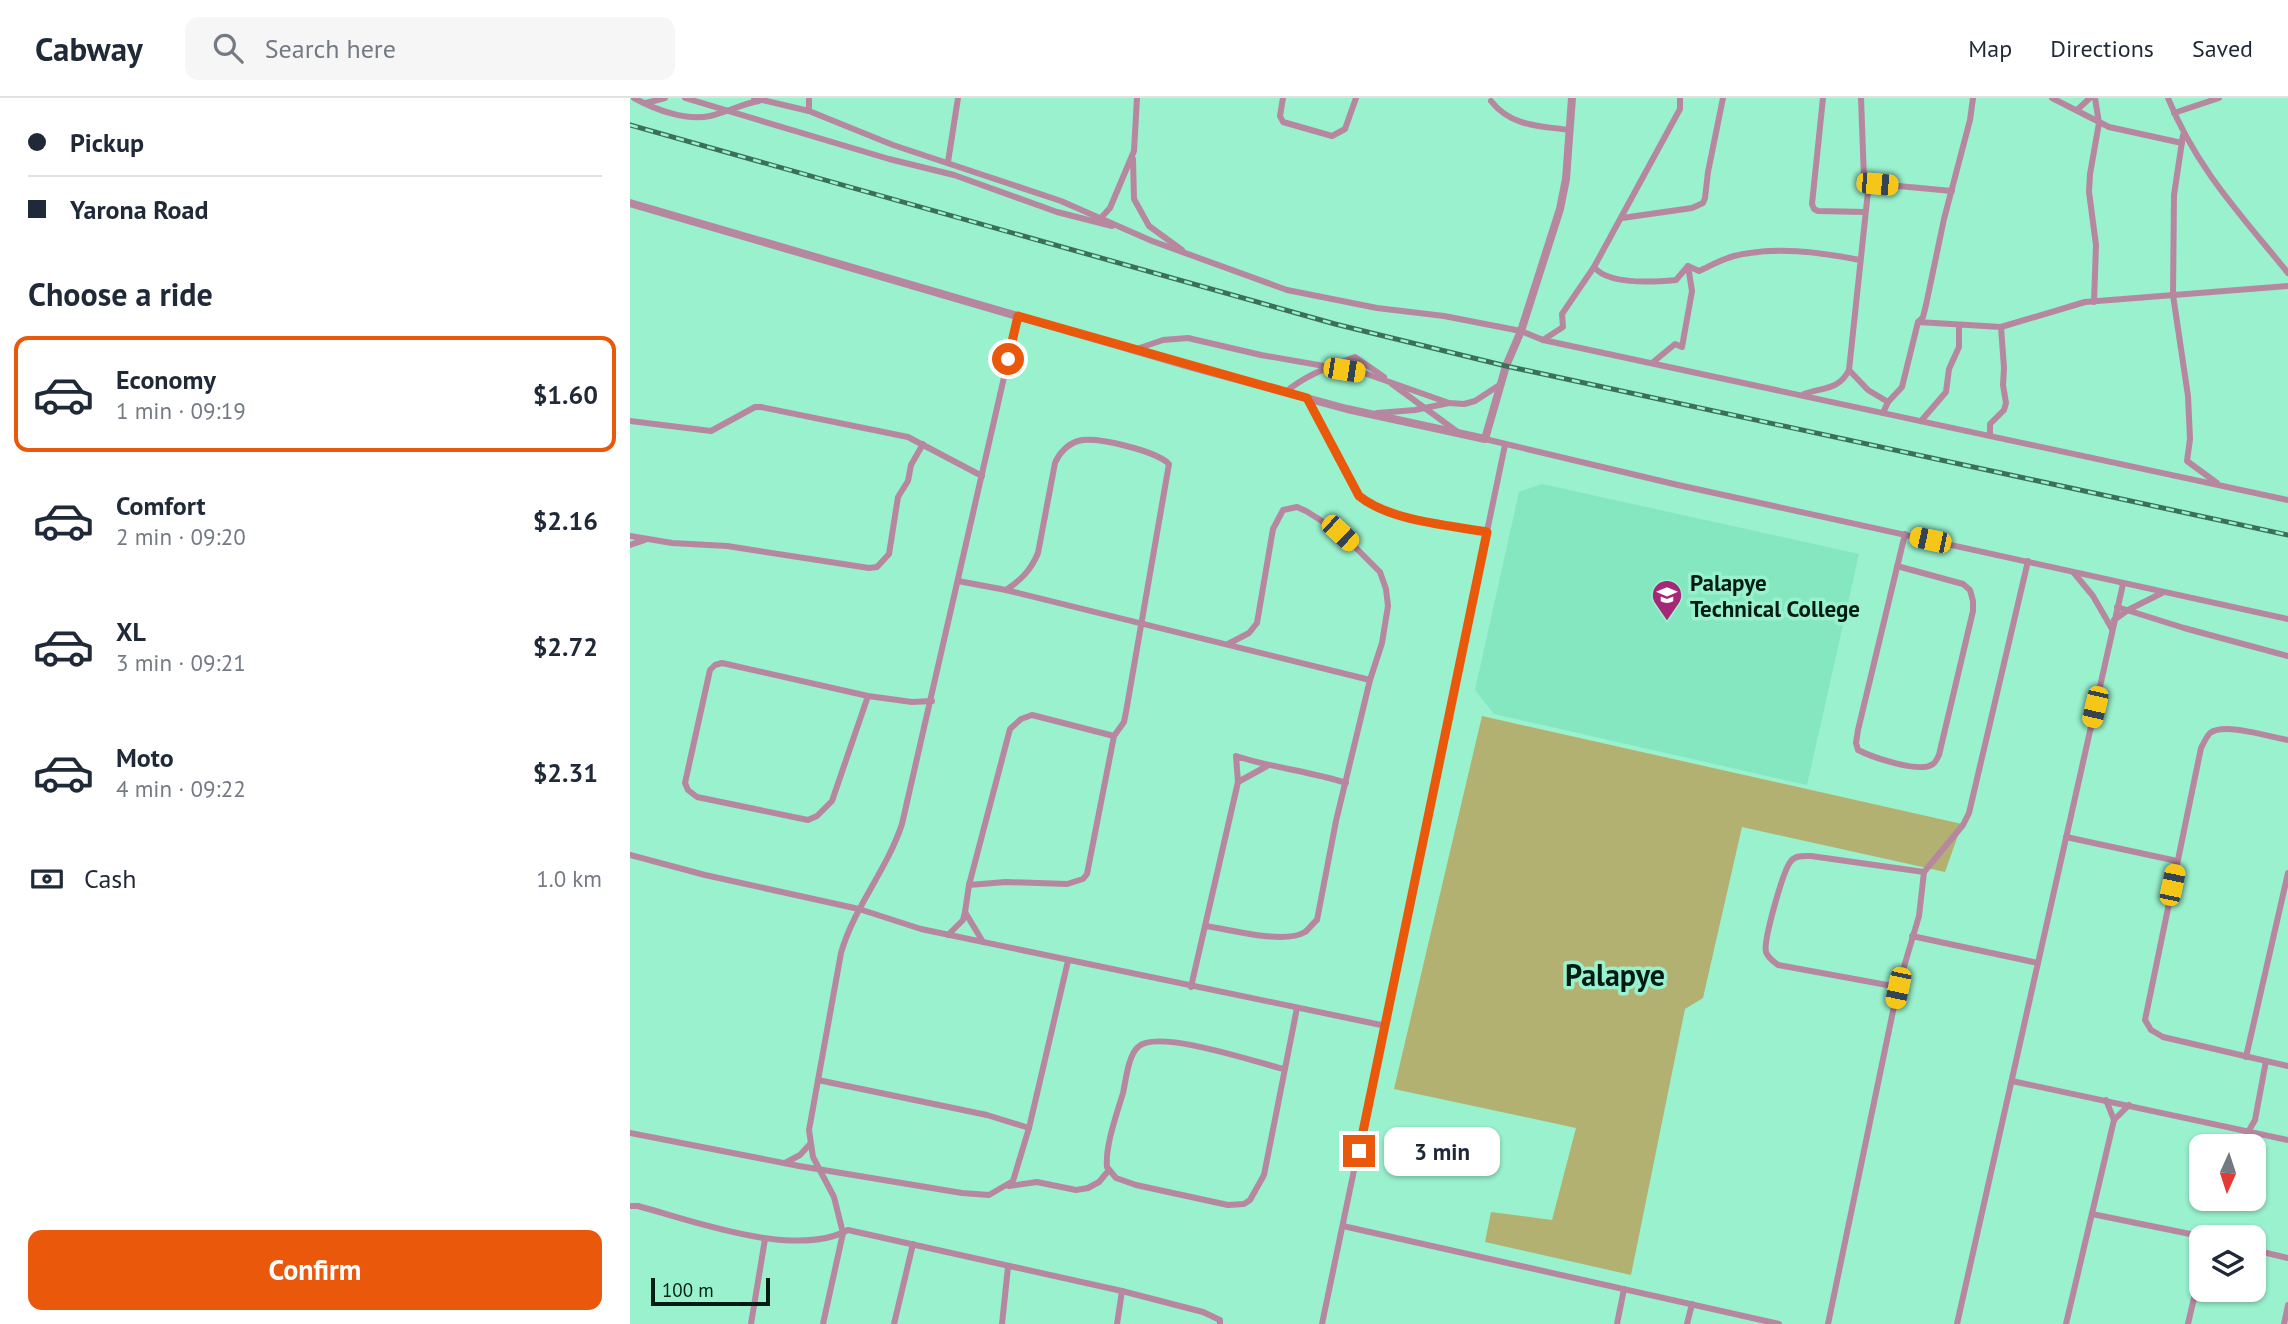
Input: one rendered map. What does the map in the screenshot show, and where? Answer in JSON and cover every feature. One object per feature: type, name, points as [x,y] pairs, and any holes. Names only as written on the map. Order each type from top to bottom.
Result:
[{"type":"street","points":[[634,98],[644,104],[692,118],[712,116],[762,100]]},
{"type":"street","points":[[644,104],[665,98]]},
{"type":"street","points":[[685,98],[889,159],[954,175],[1057,212],[1105,226],[1119,227]]},
{"type":"street","points":[[754,98],[808,111],[892,145],[1061,201],[1190,255],[1287,290],[1377,308],[1444,316],[1521,331],[1543,340],[2288,500]]},
{"type":"street","points":[[808,111],[809,98]]},
{"type":"street","points":[[948,162],[958,98]]},
{"type":"street","points":[[1137,98],[1134,199],[1149,226],[1190,255]]},
{"type":"street","points":[[1283,98],[1280,116],[1283,122],[1332,136],[1345,129],[1356,98]]},
{"type":"street","points":[[1485,439],[1501,383],[1521,331],[1560,209],[1566,179],[1572,98]]},
{"type":"street","points":[[1680,98],[1680,110]]},
{"type":"street","points":[[1543,340],[1563,327],[1562,314],[1594,267],[1687,98]]},
{"type":"street","points":[[1622,218],[1692,208],[1703,203],[1722,98]]},
{"type":"street","points":[[1824,98],[1812,204],[1818,211],[1865,212]]},
{"type":"street","points":[[1861,98],[1864,179],[1869,182],[1952,191]]},
{"type":"street","points":[[2052,98],[2099,123],[2122,131],[2182,143]]},
{"type":"street","points":[[2077,110],[2093,98],[2099,123],[2089,192],[2096,245],[2094,302]]},
{"type":"street","points":[[2168,98],[2183,135],[2202,165],[2288,273]]},
{"type":"street","points":[[2174,113],[2219,98]]},
{"type":"street","points":[[1883,413],[1888,402],[1902,387],[1918,322],[1923,317],[1970,120],[1970,100]]},
{"type":"street","points":[[1491,101],[1507,117],[1516,121],[1570,130]]},
{"type":"street","points":[[2183,135],[2174,195],[2174,295],[2188,396],[2190,439],[2187,461],[2222,486]]},
{"type":"street","points":[[1100,219],[1110,208],[1134,150]]},
{"type":"street","points":[[1802,395],[1833,386],[1844,380],[1849,370],[1869,182]]},
{"type":"street","points":[[630,212],[634,204],[1134,350],[1368,414],[2288,619]]},
{"type":"street","points":[[1688,266],[1699,271],[1733,256],[1779,251],[1821,252],[1860,260]]},
{"type":"street","points":[[1594,267],[1599,273],[1614,279],[1662,281],[1676,279],[1688,266]]},
{"type":"street","points":[[1652,363],[1675,344],[1682,347],[1692,291],[1688,266]]},
{"type":"street","points":[[1918,322],[2001,327],[2094,302],[2288,286]]},
{"type":"street","points":[[823,1324],[843,1233],[834,1197],[813,1157],[809,1130],[841,953],[848,929],[894,849],[909,798],[1018,316]]},
{"type":"street","points":[[1920,421],[1946,392],[1949,369],[1959,348],[1959,326]]},
{"type":"street","points":[[1990,436],[1990,424],[2004,410],[2006,403],[2001,327]]},
{"type":"street","points":[[1134,350],[1163,340],[1188,338],[1364,373],[1449,403]]},
{"type":"street","points":[[1286,392],[1309,376],[1355,357],[1460,434]]},
{"type":"street","points":[[1849,370],[1868,390],[1888,402]]},
{"type":"street","points":[[1368,414],[1449,403],[1464,404],[1475,401],[1501,383]]},
{"type":"street","points":[[1307,398],[1359,496],[1371,506],[1393,514],[1487,532]]},
{"type":"street","points":[[630,421],[711,431],[755,407],[761,407],[908,437],[982,476]]},
{"type":"street","points":[[969,885],[1006,882],[1067,884],[1083,879],[1087,874],[1114,736],[1124,722],[1170,467],[1163,459],[1130,447],[1080,440],[1072,443],[1058,456],[1038,553],[1027,573],[1006,590]]},
{"type":"street","points":[[630,536],[727,546],[877,567],[889,554],[898,497],[908,481],[911,465],[923,444]]},
{"type":"street","points":[[1322,1324],[1386,1027],[1505,445]]},
{"type":"street","points":[[1205,926],[1275,936],[1306,932],[1317,920],[1336,821],[1387,622],[1386,589],[1380,572],[1340,533],[1316,516],[1297,508],[1283,510],[1274,525],[1257,623],[1249,633],[1228,644]]},
{"type":"street","points":[[1897,566],[1963,584],[1970,590],[1973,601],[1968,635],[1939,755],[1934,764],[1926,767],[1875,758],[1858,750],[1856,743],[1897,566],[1905,534]]},
{"type":"street","points":[[630,545],[649,539]]},
{"type":"street","points":[[1828,1324],[1898,988],[1919,916],[1924,873],[1963,825],[1969,813],[2028,561]]},
{"type":"street","points":[[2074,572],[2093,596],[2112,629]]},
{"type":"street","points":[[958,581],[1006,590],[1370,680]]},
{"type":"street","points":[[1957,1324],[2123,584]]},
{"type":"street","points":[[2114,620],[2164,592]]},
{"type":"street","points":[[2117,607],[2288,656]]},
{"type":"street","points":[[868,696],[832,801],[817,816],[808,820],[697,797],[688,790],[685,783],[710,670],[715,665],[722,663],[868,696],[912,702],[932,701]]},
{"type":"street","points":[[948,935],[963,920],[969,885],[1010,729],[1021,719],[1032,715],[1114,736]]},
{"type":"street","points":[[2288,740],[2229,728],[2212,731],[2206,738],[2201,748],[2146,1020],[2151,1030],[2163,1037],[2288,1066]]},
{"type":"street","points":[[1191,986],[1238,782],[1236,756],[1267,766],[1315,773],[1346,783]]},
{"type":"street","points":[[1238,782],[1267,766]]},
{"type":"street","points":[[2066,837],[2177,861]]},
{"type":"street","points":[[630,855],[705,875],[859,909],[921,929],[1386,1027]]},
{"type":"street","points":[[1898,988],[1778,964],[1769,958],[1765,950],[1773,913],[1789,863],[1796,857],[1811,856],[1924,873]]},
{"type":"street","points":[[2246,1057],[2288,873]]},
{"type":"street","points":[[965,912],[983,942]]},
{"type":"street","points":[[1912,936],[2038,963]]},
{"type":"street","points":[[1009,1186],[1013,1181],[1029,1128],[1068,961]]},
{"type":"street","points":[[1284,1069],[1227,1053],[1160,1040],[1141,1044],[1134,1049],[1114,1126],[1107,1162],[1109,1170],[1116,1178],[1136,1185],[1228,1205],[1244,1205],[1254,1195],[1264,1175],[1297,1008]]},
{"type":"street","points":[[2248,1132],[2255,1120],[2266,1061]]},
{"type":"street","points":[[818,1080],[976,1113],[1029,1128]]},
{"type":"street","points":[[2012,1081],[2288,1140]]},
{"type":"street","points":[[2106,1100],[2115,1120]]},
{"type":"street","points":[[2066,1324],[2115,1120],[2129,1105]]},
{"type":"street","points":[[630,1133],[822,1170],[981,1196],[1009,1186],[1037,1182],[1076,1190],[1088,1188],[1099,1182],[1109,1170]]},
{"type":"street","points":[[785,1163],[800,1155],[810,1143]]},
{"type":"street","points":[[630,1206],[765,1238],[804,1241],[848,1230],[1122,1291],[1213,1315],[1220,1320],[1220,1324]]},
{"type":"street","points":[[2092,1214],[2189,1234]]},
{"type":"street","points":[[1343,1226],[1779,1324]]},
{"type":"street","points":[[751,1324],[765,1238]]},
{"type":"street","points":[[894,1324],[913,1244]]},
{"type":"street","points":[[2266,1253],[2288,1258]]},
{"type":"street","points":[[1002,1324],[1008,1267]]},
{"type":"street","points":[[1617,1324],[1624,1289]]},
{"type":"street","points":[[1117,1324],[1122,1291]]},
{"type":"street","points":[[2188,1324],[2193,1302]]},
{"type":"street","points":[[1687,1324],[1692,1304]]},
{"type":"street","points":[[2284,1324],[2288,1305]]},
{"type":"shaded area","name":"Palapye Technical College","points":[[1542,484],[1859,554],[1807,785],[1494,714],[1475,690],[1519,492]]},
{"type":"shaded area","points":[[1482,716],[1962,824],[1945,872],[1742,827],[1703,998],[1685,1009],[1631,1275],[1485,1242],[1491,1212],[1552,1220],[1576,1128],[1394,1089]]},
{"type":"railway","points":[[630,125],[1335,324],[1506,366],[2288,535]]},
{"type":"place","name":"Palapye Technical College","points":[[1667,622]]},
{"type":"district","name":"Palapye","points":[[1615,974]]},
{"type":"route","points":[[1008,359],[1018,316],[1307,398],[1359,496],[1371,506],[1393,514],[1487,532],[1359,1151]]}]
